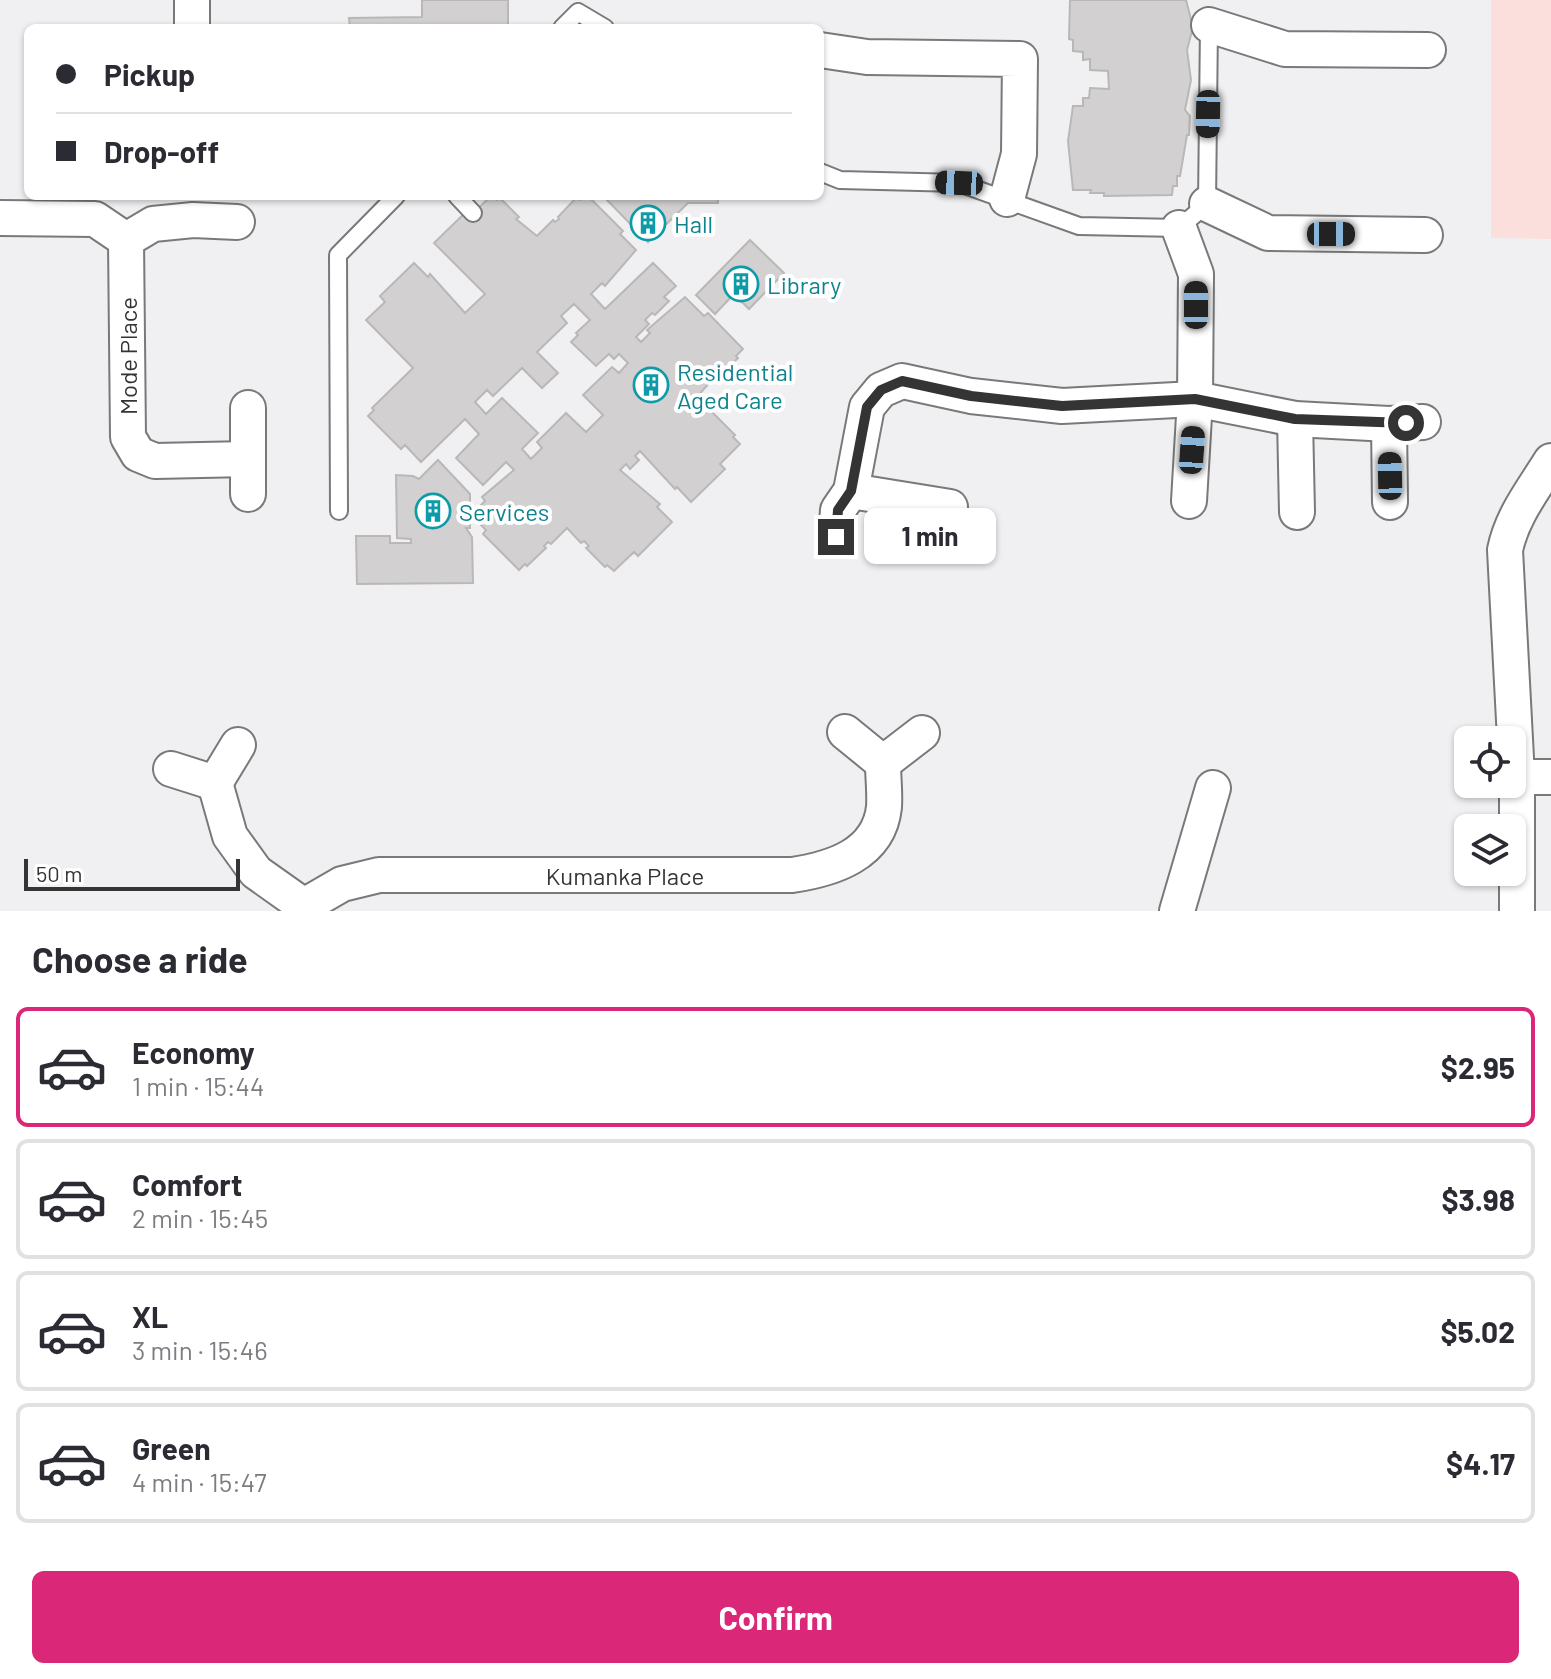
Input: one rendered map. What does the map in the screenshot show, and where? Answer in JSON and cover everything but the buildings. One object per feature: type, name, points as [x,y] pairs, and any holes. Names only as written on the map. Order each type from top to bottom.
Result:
[{"type":"street","points":[[192,0],[192,24]]},
{"type":"street","points":[[1209,25],[1285,49],[1428,50]]},
{"type":"street","points":[[824,51],[867,57],[1020,59],[1019,154],[1007,199]]},
{"type":"street","points":[[1207,204],[1268,233],[1425,235]]},
{"type":"street","points":[[0,218],[95,219],[126,240],[153,224],[192,208],[237,222]]},
{"type":"street","points":[[1179,228],[1196,274],[1195,399],[1189,501]]},
{"type":"street","name":"Mode Place","points":[[126,240],[128,437],[138,454],[155,461],[248,459]]},
{"type":"street","points":[[836,537],[838,510],[851,491],[867,407],[881,390],[902,381],[971,396],[1062,406],[1195,399],[1295,419],[1389,424],[1423,422]]},
{"type":"street","points":[[248,408],[248,494]]},
{"type":"street","points":[[1295,419],[1297,512]]},
{"type":"street","points":[[1389,424],[1390,502]]},
{"type":"street","points":[[1514,726],[1505,550],[1518,512],[1551,461]]},
{"type":"street","points":[[851,491],[950,507]]},
{"type":"street","points":[[845,732],[883,763],[922,733]]},
{"type":"street","points":[[238,745],[215,783],[230,836],[256,872],[302,908]]},
{"type":"street","name":"Kumanka Place","points":[[302,908],[342,884],[379,875],[792,875],[820,871],[851,859],[874,835],[884,809],[883,763]]},
{"type":"street","points":[[171,769],[215,783]]},
{"type":"street","points":[[1526,777],[1551,777]]},
{"type":"street","points":[[1177,911],[1213,788]]},
{"type":"street","points":[[1517,798],[1517,911]]},
{"type":"lane","points":[[566,24],[578,12],[598,24]]},
{"type":"lane","points":[[824,174],[840,180],[959,183],[1079,226],[1179,228],[1207,204],[1209,25]]},
{"type":"lane","points":[[339,511],[338,255],[392,200]]},
{"type":"lane","points":[[461,200],[473,213]]},
{"type":"shaded area","points":[[1491,0],[1551,0],[1551,239],[1491,238]]},
{"type":"place","name":"Hall","points":[[648,223]]},
{"type":"place","name":"Library","points":[[741,284]]},
{"type":"place","name":"Residential Aged Care","points":[[651,385]]},
{"type":"place","name":"Services","points":[[433,511]]},
{"type":"route","points":[[836,537],[838,510],[851,491],[867,407],[881,390],[902,381],[971,396],[1062,406],[1195,399],[1295,419],[1406,423]]}]
